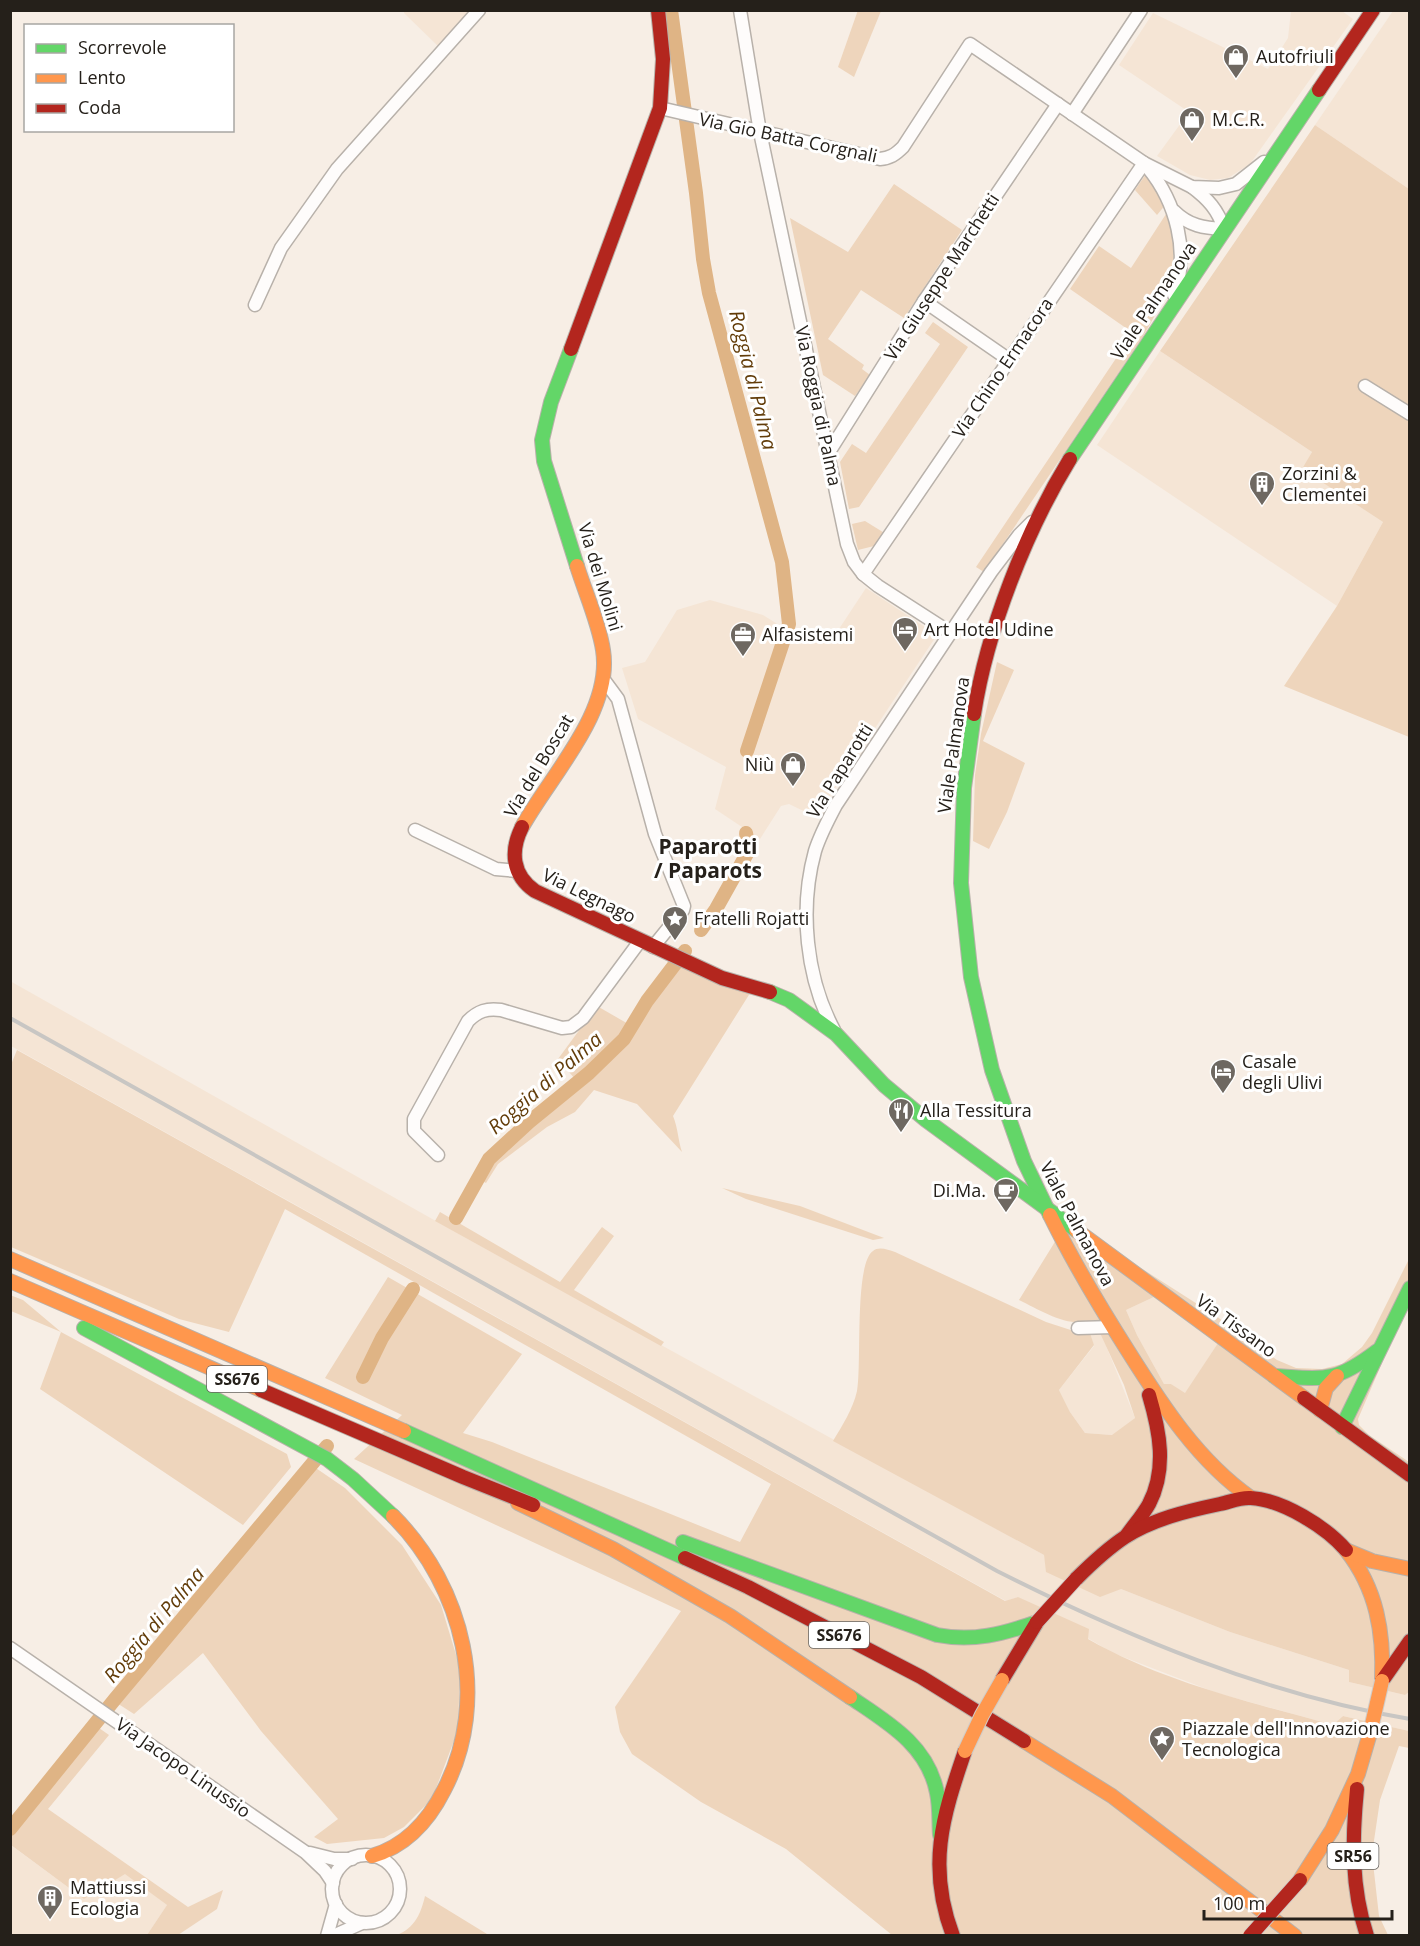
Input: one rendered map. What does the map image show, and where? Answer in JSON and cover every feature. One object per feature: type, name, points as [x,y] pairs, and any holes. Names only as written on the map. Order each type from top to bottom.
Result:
[{"type":"main road","name":"Via dei Molini","points":[[604,680],[603,648],[544,461],[542,440],[551,402],[663,110],[664,68],[658,10]]},
{"type":"main road","name":"Viale Palmanova","points":[[1251,1498],[1220,1476],[1202,1456],[1143,1375],[1042,1205],[1018,1149],[1003,1107],[979,1024],[964,942],[960,868],[965,770],[981,677],[1006,594],[1038,516],[1069,460],[1373,10]]},
{"type":"main road","name":"Via del Boscat","points":[[517,871],[514,853],[520,832],[589,718],[604,680]]},
{"type":"main road","name":"Via Legnago","points":[[517,871],[533,891],[646,944]]},
{"type":"main road","points":[[646,944],[722,978],[762,989],[789,1000],[836,1034]]},
{"type":"main road","name":"Via Paparotti","points":[[836,1034],[884,1085],[993,1171],[1042,1205]]},
{"type":"main road","name":"Via Tissano","points":[[1042,1205],[1410,1475]]},
{"type":"main road","name":"SS676","points":[[10,1259],[410,1433],[748,1587],[921,1677],[1112,1796],[1295,1935]]},
{"type":"main road","name":"SS676","points":[[10,1281],[463,1477],[591,1529],[742,1596],[917,1688],[1002,1736],[1238,1891]]},
{"type":"main road","points":[[10,1288],[321,1455],[356,1481],[401,1524],[440,1576],[453,1606],[464,1646],[470,1707],[465,1731],[459,1754],[439,1801],[410,1838],[392,1850],[372,1856]]},
{"type":"main road","points":[[1342,1427],[1410,1288]]},
{"type":"main road","points":[[1320,1410],[1326,1388],[1337,1376],[1355,1367],[1379,1349]]},
{"type":"main road","name":"Viale Palmanova","points":[[1125,1537],[1148,1505],[1158,1483],[1162,1454],[1158,1421],[1143,1375]]},
{"type":"main road","points":[[1274,1376],[1316,1378],[1337,1376]]},
{"type":"main road","points":[[410,1433],[756,1571],[941,1636],[978,1639],[1037,1622]]},
{"type":"main road","points":[[463,1477],[613,1549],[721,1611],[885,1719],[913,1744],[925,1761],[937,1793],[940,1835]]},
{"type":"main road","points":[[953,1935],[939,1894],[937,1861],[940,1835],[953,1784],[982,1715],[1037,1622],[1076,1580],[1125,1537],[1195,1508],[1251,1498],[1286,1508],[1306,1517],[1329,1532],[1348,1551],[1366,1580],[1381,1622],[1385,1655],[1382,1681],[1358,1774],[1332,1830],[1300,1880],[1250,1935]]},
{"type":"main road","points":[[1348,1551],[1372,1560],[1410,1569]]},
{"type":"main road","points":[[1382,1681],[1410,1641]]},
{"type":"main road","name":"SR56","points":[[1358,1774],[1352,1837],[1354,1888],[1367,1935]]},
{"type":"street","points":[[255,305],[281,248],[337,170],[479,10]]},
{"type":"street","name":"Via Roggia di Palma","points":[[740,10],[760,132],[847,544],[854,561],[863,574],[951,633]]},
{"type":"street","points":[[1072,114],[1141,10]]},
{"type":"street","name":"Via Gio Batta Corgnali","points":[[663,110],[880,159],[893,157],[903,147],[970,44],[1144,163],[1192,187],[1215,207],[1224,229],[1203,228],[1184,221],[1172,208]]},
{"type":"street","name":"Via Giuseppe Marchetti","points":[[829,452],[924,302],[1058,104]]},
{"type":"street","name":"Via Gio Batta Corgnali","points":[[1192,187],[1219,188],[1236,184],[1275,154]]},
{"type":"street","name":"Via Gio Batta Corgnali","points":[[1144,163],[1158,180],[1177,222],[1180,280],[1163,321]]},
{"type":"street","name":"Via Chino Ermacora","points":[[863,574],[1144,163]]},
{"type":"street","points":[[924,302],[1008,359]]},
{"type":"street","points":[[1365,386],[1410,414]]},
{"type":"street","name":"Via Paparotti","points":[[836,1034],[817,991],[809,945],[808,886],[821,835],[836,805],[998,563],[1019,535],[1038,516]]},
{"type":"street","points":[[438,1155],[414,1131],[414,1119],[468,1021],[479,1012],[492,1009],[562,1029],[571,1027],[583,1018],[646,944],[683,910],[684,906],[655,834],[618,699],[604,680]]},
{"type":"street","points":[[414,830],[496,869],[517,871]]},
{"type":"street","points":[[1078,1328],[1113,1327]]},
{"type":"street","name":"Via Jacopo Linussio","points":[[10,1648],[306,1852],[325,1871],[333,1883]]},
{"type":"street","name":"Via Jacopo Linussio","points":[[306,1852],[334,1859],[372,1856]]},
{"type":"street","points":[[352,1859],[336,1873],[333,1894],[336,1904],[351,1920],[374,1923],[385,1918],[394,1910],[401,1888],[392,1867],[382,1859],[372,1856]]},
{"type":"street","points":[[327,1935],[336,1904]]},
{"type":"street","points":[[333,1935],[362,1923]]},
{"type":"shaded area","points":[[858,10],[881,11],[854,77],[838,67]]},
{"type":"shaded area","points":[[404,11],[471,11],[439,47]]},
{"type":"shaded area","points":[[1291,11],[1342,11],[1353,19],[1250,164],[1228,178],[1210,180],[1190,175],[1157,156],[1189,112],[1119,65],[1153,13],[1268,69],[1288,38]]},
{"type":"shaded area","points":[[1393,11],[1409,11],[1409,189],[1315,125]]},
{"type":"shaded area","points":[[1315,125],[1409,189],[1409,737],[1284,686],[1337,606],[1383,522],[1302,469],[1312,452],[1160,351]]},
{"type":"shaded area","points":[[1146,174],[1166,204],[1157,215],[1135,190]]},
{"type":"shaded area","points":[[894,184],[962,230],[904,318],[861,290],[828,339],[864,365],[862,369],[870,375],[855,396],[823,375],[790,218],[848,252]]},
{"type":"shaded area","points":[[1168,211],[1174,247],[1173,263],[1171,277],[1160,306],[1142,338],[984,572],[976,567],[1133,333],[1070,289],[1099,246],[1131,268]]},
{"type":"shaded area","points":[[933,322],[968,347],[859,507],[849,509],[840,462],[852,444],[866,453],[940,344],[925,333]]},
{"type":"shaded area","points":[[1160,351],[1312,452],[1303,469],[1383,522],[1337,606],[1097,445]]},
{"type":"shaded area","points":[[865,521],[886,534],[878,545],[858,550],[852,524]]},
{"type":"shaded area","points":[[866,588],[937,635],[816,817],[789,804],[781,806],[760,839],[715,809],[726,767],[638,719],[622,668],[645,662],[677,610],[710,600],[763,615],[806,642],[818,628],[833,638]]},
{"type":"shaded area","points":[[997,662],[1014,670],[983,741],[1025,763],[1007,812],[989,849],[973,841],[975,775],[981,734]]},
{"type":"shaded area","points":[[679,964],[752,990],[673,1116],[682,1152],[637,1104],[594,1090],[575,1112],[547,1127],[498,1164],[486,1183],[480,1180],[491,1161],[608,1060],[625,1041]]},
{"type":"shaded area","points":[[10,981],[466,1238],[1044,1555],[1047,1572],[1121,1589],[1230,1632],[1349,1670],[1349,1682],[1405,1695],[1409,1692],[1409,1731],[1343,1716],[1333,1725],[1217,1693],[1113,1653],[1018,1597],[1006,1601],[11,1046]]},
{"type":"shaded area","points":[[597,1006],[630,1025],[594,1063],[575,1079],[558,1059]]},
{"type":"shaded area","points":[[17,1050],[1005,1601],[1018,1597],[1089,1629],[1088,1639],[1117,1654],[1208,1690],[1333,1725],[1343,1716],[1409,1731],[1409,1748],[1399,1746],[1380,1800],[1372,1854],[1379,1916],[1388,1935],[892,1935],[786,1849],[701,1802],[632,1754],[620,1732],[615,1707],[681,1611],[354,1459],[402,1415],[325,1378],[388,1277],[522,1354],[463,1433],[492,1442],[740,1542],[771,1484],[285,1209],[229,1332],[179,1319],[11,1247],[10,1067]]},
{"type":"shaded area","points":[[722,1188],[800,1206],[884,1238],[873,1240],[746,1199]]},
{"type":"shaded area","points":[[440,1212],[560,1282],[602,1227],[614,1236],[574,1290],[664,1342],[661,1346],[435,1221]]},
{"type":"shaded area","points":[[1069,1216],[1277,1360],[1296,1368],[1322,1369],[1342,1364],[1362,1347],[1372,1333],[1409,1259],[1409,1300],[1358,1419],[1359,1425],[1369,1435],[1409,1462],[1409,1692],[1405,1695],[1349,1682],[1349,1670],[1230,1632],[1121,1589],[1100,1597],[1046,1572],[1044,1555],[833,1441],[850,1411],[857,1391],[863,1275],[867,1260],[873,1251],[878,1249],[895,1252],[1046,1322],[1080,1333],[1090,1333],[1094,1345],[1059,1390],[1070,1412],[1085,1433],[1112,1435],[1135,1418],[1124,1385],[1094,1320],[1065,1321],[1019,1300]],"holes":[[[1156,1296],[1218,1343],[1185,1393],[1171,1384],[1164,1384],[1126,1310]]]},
{"type":"shaded area","points":[[10,1295],[23,1300],[61,1332],[11,1311]]},
{"type":"shaded area","points":[[1156,1296],[1218,1343],[1185,1394],[1171,1384],[1164,1384],[1126,1310]]},
{"type":"shaded area","points":[[61,1332],[287,1454],[291,1467],[243,1525],[40,1389]]},
{"type":"shaded area","points":[[1090,1333],[1101,1333],[1135,1418],[1113,1435],[1085,1433],[1070,1412],[1059,1390],[1094,1346]]},
{"type":"shaded area","points":[[307,1462],[345,1488],[402,1545],[441,1605],[460,1668],[458,1730],[432,1799],[404,1827],[384,1838],[327,1844],[314,1837],[338,1819],[261,1731],[203,1653],[134,1714],[109,1698]]},
{"type":"shaded area","points":[[89,1721],[109,1735],[48,1809],[188,1907],[223,1890],[217,1909],[178,1935],[147,1935],[167,1905],[125,1874],[84,1899],[11,1845],[11,1821]]},
{"type":"shaded area","points":[[12,1846],[84,1899],[125,1873],[167,1905],[147,1935],[11,1935]]},
{"type":"shaded area","points":[[425,1896],[490,1935],[397,1935],[413,1924]]},
{"type":"waterway","name":"Roggia di Palma","points":[[671,10],[709,293],[782,562],[789,624],[747,751]]},
{"type":"waterway","name":"Roggia di Palma","points":[[701,930],[716,909],[749,850],[746,833]]},
{"type":"waterway","name":"Roggia di Palma","points":[[456,1218],[489,1159],[529,1122],[589,1073],[624,1039],[647,1001],[685,951]]},
{"type":"waterway","name":"Roggia di Palma","points":[[363,1377],[382,1338],[413,1289]]},
{"type":"waterway","name":"Roggia di Palma","points":[[10,1829],[115,1699],[327,1446]]},
{"type":"railway","points":[[10,1018],[997,1571],[1146,1640],[1250,1679],[1303,1695],[1410,1719]]},
{"type":"traffic: fast","points":[[1070,459],[1319,90]]},
{"type":"traffic: fast","points":[[571,349],[551,402],[542,440],[544,461],[577,566]]},
{"type":"traffic: fast","points":[[974,714],[964,788],[961,883],[971,977],[992,1070],[1024,1161],[1050,1215]]},
{"type":"traffic: fast","points":[[770,992],[789,1000],[836,1034],[884,1085],[926,1120],[1076,1230]]},
{"type":"traffic: fast","points":[[1342,1427],[1410,1288]]},
{"type":"traffic: fast","points":[[84,1328],[327,1459],[353,1479],[393,1516]]},
{"type":"traffic: fast","points":[[1274,1376],[1329,1377],[1350,1369],[1377,1351]]},
{"type":"traffic: fast","points":[[404,1431],[685,1558]]},
{"type":"traffic: fast","points":[[683,1542],[937,1635],[963,1638],[988,1636],[1037,1622]]},
{"type":"traffic: fast","points":[[850,1697],[904,1736],[925,1761],[937,1793],[940,1835]]},
{"type":"traffic: slow","points":[[522,827],[577,743],[598,697],[604,673],[601,640],[577,566]]},
{"type":"traffic: slow","points":[[1050,1215],[1097,1301],[1182,1431],[1214,1467],[1251,1498]]},
{"type":"traffic: slow","points":[[1076,1230],[1304,1398]]},
{"type":"traffic: slow","points":[[10,1259],[404,1431]]},
{"type":"traffic: slow","points":[[10,1281],[261,1390]]},
{"type":"traffic: slow","points":[[1320,1410],[1326,1388],[1337,1376]]},
{"type":"traffic: slow","points":[[518,1503],[613,1549],[730,1616],[850,1697]]},
{"type":"traffic: slow","points":[[372,1856],[406,1839],[438,1802],[458,1755],[466,1719],[467,1682],[463,1646],[453,1610],[438,1576],[418,1544],[393,1516]]},
{"type":"traffic: slow","points":[[1346,1550],[1357,1565],[1372,1596],[1380,1629],[1382,1681]]},
{"type":"traffic: slow","points":[[1348,1551],[1372,1561],[1410,1569]]},
{"type":"traffic: slow","points":[[965,1751],[1002,1680]]},
{"type":"traffic: slow","points":[[1370,1733],[1382,1681]]},
{"type":"traffic: slow","points":[[1300,1880],[1332,1830],[1358,1774],[1370,1733]]},
{"type":"traffic: slow","points":[[1024,1741],[1112,1796],[1295,1936]]},
{"type":"traffic: jam","points":[[571,349],[660,108],[663,59],[658,10]]},
{"type":"traffic: jam","points":[[1319,90],[1373,10]]},
{"type":"traffic: jam","points":[[974,714],[988,649],[1010,582],[1038,517],[1070,459]]},
{"type":"traffic: jam","points":[[522,827],[516,845],[515,862],[522,878],[535,891],[722,978],[770,992]]},
{"type":"traffic: jam","points":[[261,1390],[533,1505]]},
{"type":"traffic: jam","points":[[1127,1535],[1149,1504],[1158,1477],[1159,1437],[1149,1395]]},
{"type":"traffic: jam","points":[[1304,1398],[1410,1475]]},
{"type":"traffic: jam","points":[[1076,1579],[1093,1562],[1125,1537],[1147,1525],[1183,1513],[1243,1498],[1263,1500],[1290,1509],[1327,1532],[1346,1550]]},
{"type":"traffic: jam","points":[[685,1558],[748,1587],[921,1677],[1024,1741]]},
{"type":"traffic: jam","points":[[1037,1622],[1076,1579]]},
{"type":"traffic: jam","points":[[1002,1680],[1037,1622]]},
{"type":"traffic: jam","points":[[1382,1681],[1410,1641]]},
{"type":"traffic: jam","points":[[953,1936],[945,1911],[939,1865],[944,1821],[965,1751]]},
{"type":"traffic: jam","points":[[1357,1789],[1354,1826],[1355,1881],[1367,1936]]},
{"type":"traffic: jam","points":[[1250,1936],[1300,1880]]},
{"type":"place","name":"Autofriuli","points":[[1236,80]]},
{"type":"place","name":"M.C.R.","points":[[1192,143]]},
{"type":"place","name":"Zorzini & Clementei","points":[[1262,507]]},
{"type":"place","name":"Art Hotel Udine","points":[[905,653]]},
{"type":"place","name":"Alfasistemi","points":[[743,658]]},
{"type":"place","name":"Niù","points":[[793,788]]},
{"type":"place","name":"Fratelli Rojatti","points":[[675,942]]},
{"type":"place","name":"Casale degli Ulivi","points":[[1223,1095]]},
{"type":"place","name":"Alla Tessitura","points":[[901,1134]]},
{"type":"place","name":"Di.Ma.","points":[[1006,1214]]},
{"type":"place","name":"Piazzale dell'Innovazione Tecnologica","points":[[1162,1762]]},
{"type":"place","name":"Mattiussi Ecologia","points":[[50,1921]]},
{"type":"district","name":"Paparotti / Paparots","points":[[708,859]]}]
